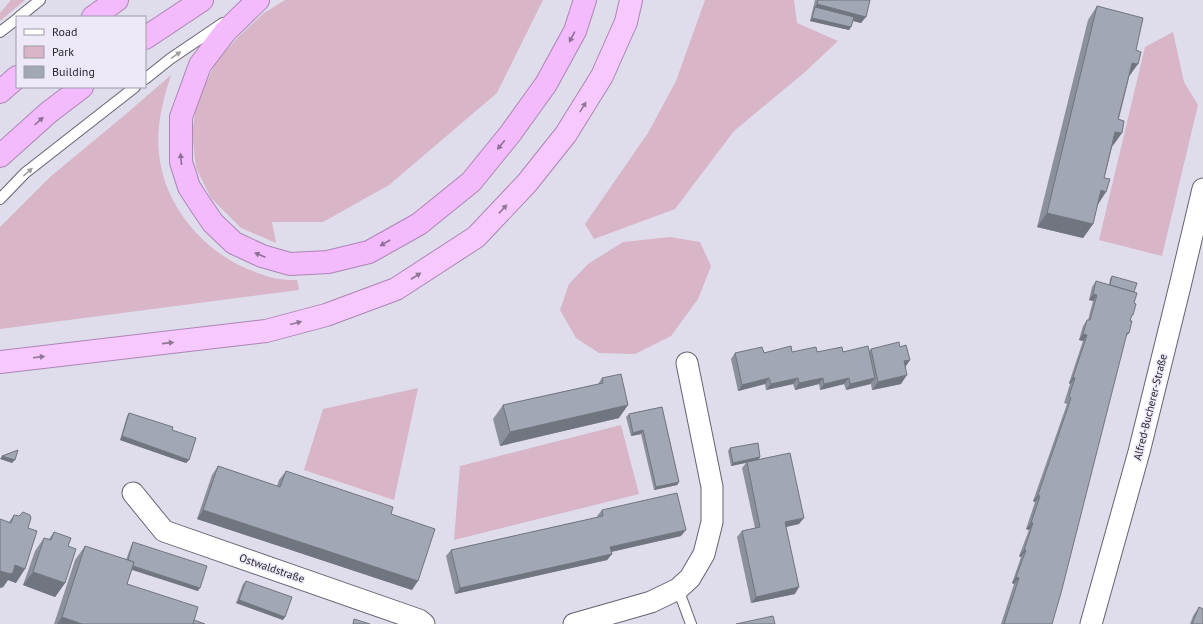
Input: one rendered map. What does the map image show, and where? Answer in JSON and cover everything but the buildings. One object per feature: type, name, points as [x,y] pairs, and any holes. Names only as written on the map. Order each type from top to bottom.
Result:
[{"type":"highway","points":[[94,16],[117,0]]},
{"type":"highway","points":[[146,37],[202,0]]},
{"type":"highway","points":[[257,1],[225,32],[200,65],[181,117],[180,162],[189,187],[200,204],[213,223],[234,243],[262,256],[290,264],[328,262],[370,252],[419,224],[471,182],[510,134],[546,84],[575,31],[585,0]]},
{"type":"highway","points":[[0,362],[266,331],[326,315],[396,289],[476,237],[528,183],[566,134],[602,76],[626,22],[631,0]]},
{"type":"highway","points":[[0,92],[16,77]]},
{"type":"highway","points":[[0,156],[48,113],[81,88]]},
{"type":"street","name":"Alfred-Bucherer-Straße","points":[[1091,624],[1139,452],[1203,189]]},
{"type":"street","points":[[574,624],[651,602],[678,589],[690,578],[704,554],[712,522],[712,487],[687,363]]},
{"type":"street","name":"Ostwaldstraße","points":[[133,493],[164,531],[419,620],[424,624]]},
{"type":"lane","points":[[20,16],[40,0]]},
{"type":"lane","points":[[146,78],[170,59],[257,1]]},
{"type":"lane","points":[[0,32],[16,20]]},
{"type":"lane","points":[[0,199],[25,173],[134,88]]},
{"type":"lane","points":[[678,589],[691,624]]},
{"type":"green space","points":[[11,0],[25,0],[0,21],[0,13]]},
{"type":"green space","points":[[285,0],[543,0],[497,93],[389,185],[323,222],[272,222],[276,243],[241,228],[211,198],[196,168],[192,133],[197,100],[216,62],[236,39],[264,13]]},
{"type":"green space","points":[[705,0],[794,0],[797,23],[838,41],[805,72],[734,131],[675,209],[594,239],[585,224],[648,133],[676,81]]},
{"type":"green space","points":[[1173,32],[1184,82],[1198,105],[1162,256],[1099,240],[1145,47]]},
{"type":"green space","points":[[171,75],[165,94],[159,123],[158,143],[163,174],[170,193],[180,212],[192,228],[207,243],[224,256],[242,267],[270,277],[284,280],[297,280],[299,290],[0,329],[0,227],[50,177]]},
{"type":"green space","points":[[670,237],[700,242],[711,266],[698,299],[671,336],[635,354],[599,353],[576,338],[560,310],[569,284],[588,264],[623,242]]},
{"type":"green space","points":[[418,388],[394,500],[304,470],[323,409]]},
{"type":"green space","points":[[621,425],[639,494],[454,540],[460,466]]}]
